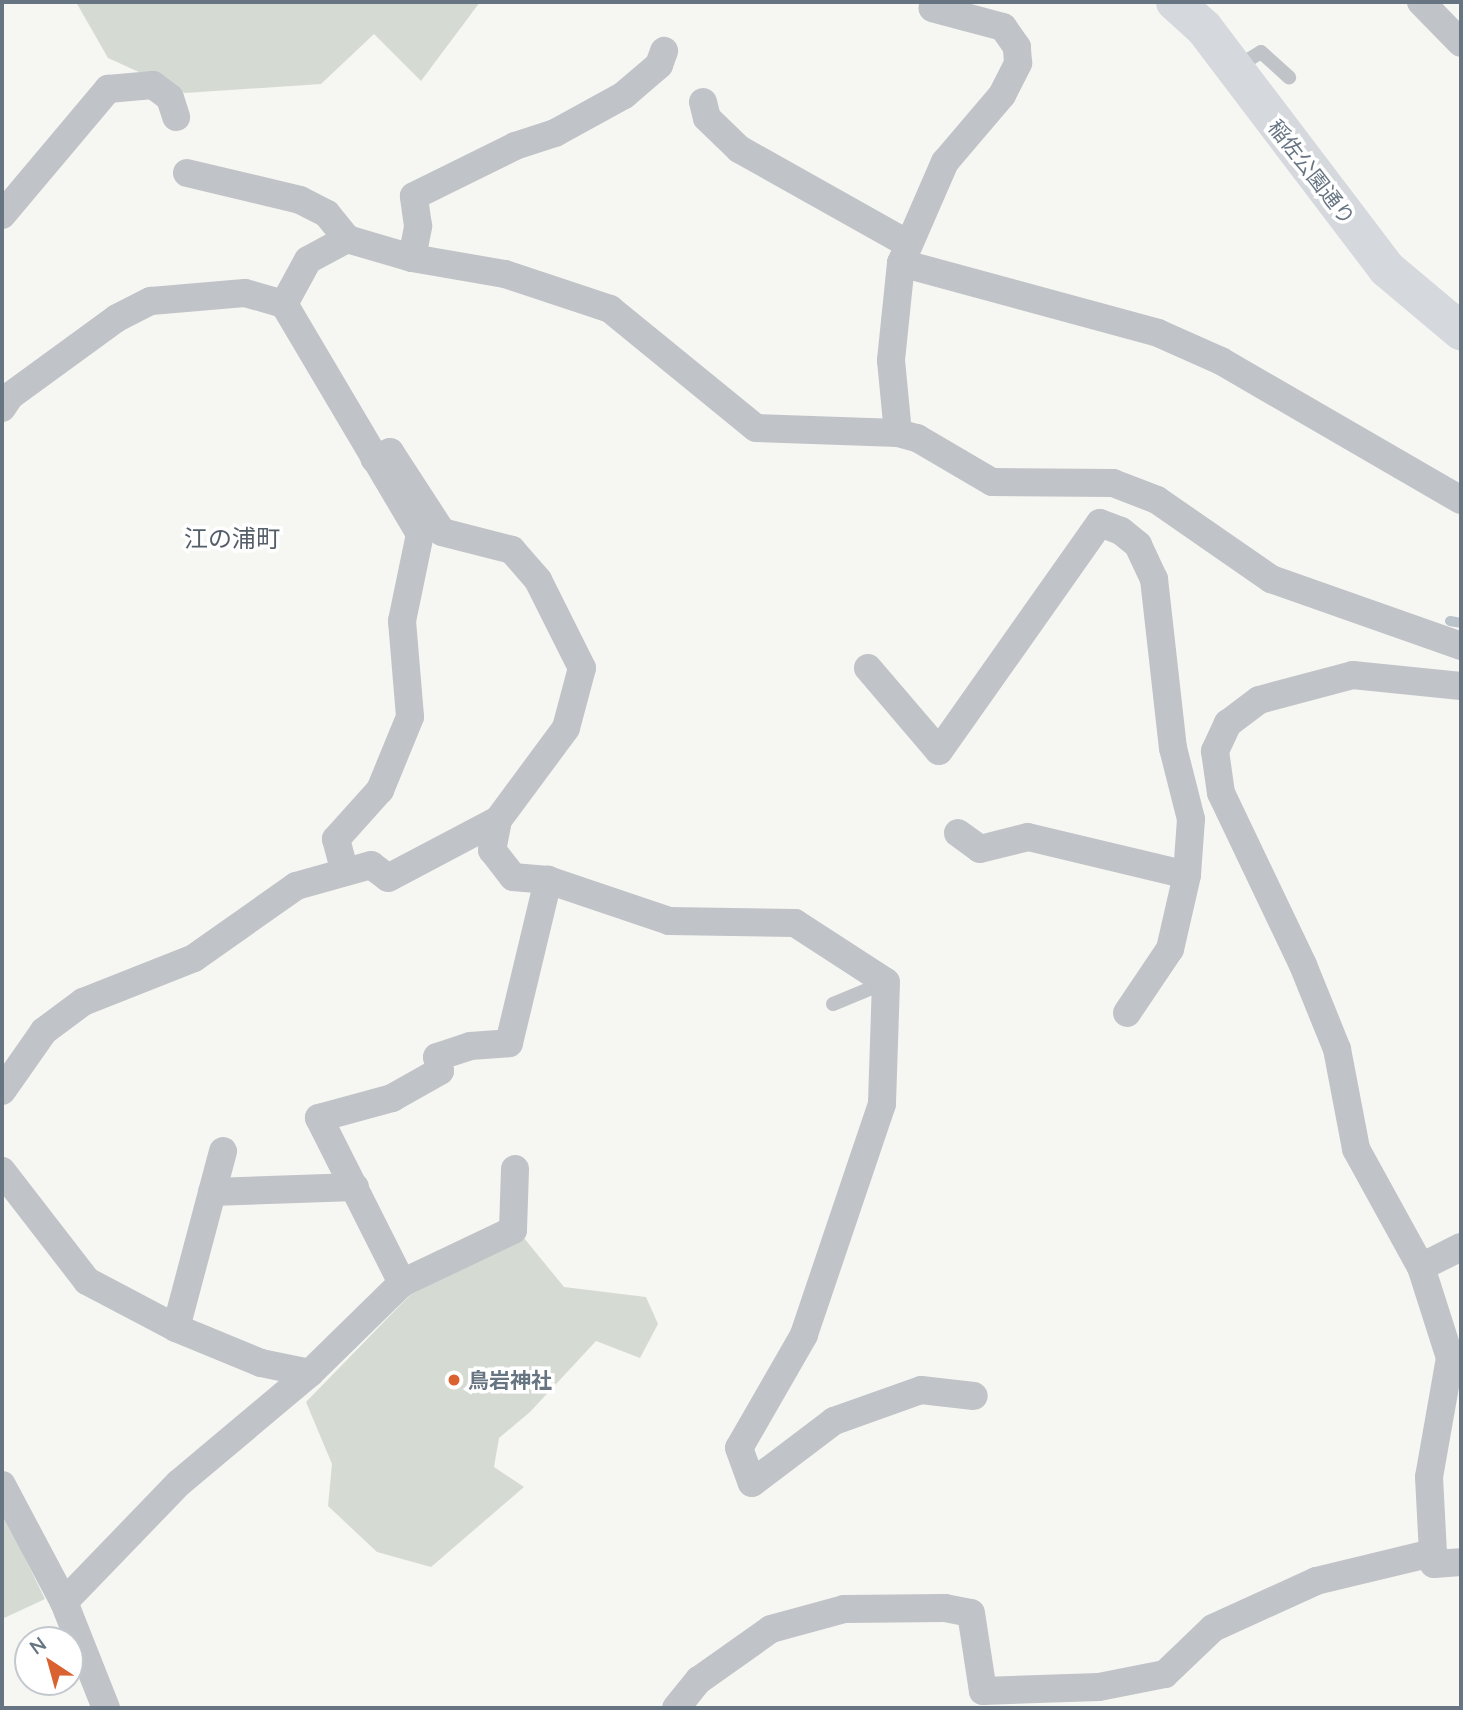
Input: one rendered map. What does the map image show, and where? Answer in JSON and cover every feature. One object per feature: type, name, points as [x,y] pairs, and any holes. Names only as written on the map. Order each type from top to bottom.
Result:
[{"type":"street","name":"稲佐公園通り","points":[[1175,2],[1204,28],[1233,70],[1387,269],[1461,331]]},
{"type":"street","points":[[1421,2],[1461,43]]},
{"type":"street","points":[[898,432],[891,360],[905,254],[945,162],[1002,95],[1018,63],[1017,47],[1003,27],[932,8]]},
{"type":"street","points":[[412,258],[418,226],[414,196],[515,146],[555,133],[624,95],[659,65],[663,51]]},
{"type":"street","points":[[2,215],[108,89],[153,85],[170,98],[176,117]]},
{"type":"street","points":[[703,102],[707,118],[739,149],[905,254],[1158,333],[1221,361],[1461,500]]},
{"type":"street","points":[[187,173],[300,200],[327,214],[347,239],[412,258],[505,274],[610,309],[756,428],[898,432],[916,438],[992,482],[1091,480],[1131,489],[1157,500],[1272,579],[1461,646]]},
{"type":"street","points":[[284,304],[308,260],[347,239]]},
{"type":"street","points":[[2,408],[10,396],[117,318],[151,301],[245,293],[284,304],[421,534],[402,621],[410,717],[380,790],[336,839],[345,872]]},
{"type":"street","points":[[375,459],[390,452],[442,533],[512,550],[538,580],[582,668],[566,728],[498,820],[492,850],[513,877],[548,880],[669,921],[795,923],[886,982],[882,1104],[804,1335],[739,1448],[752,1483],[834,1421],[921,1390],[974,1396]]},
{"type":"street","points":[[868,668],[939,751],[1100,523],[1121,531],[1143,552],[1154,579],[1172,748],[1191,819],[1187,875],[1170,949],[1127,1013]]},
{"type":"street","points":[[1461,685],[1353,675],[1259,700],[1228,723],[1215,751],[1221,793],[1303,965],[1337,1049],[1356,1149],[1422,1267],[1450,1358],[1429,1477],[1433,1553],[1434,1564],[1461,1562]]},
{"type":"street","points":[[2,1091],[44,1031],[83,1002],[194,958],[296,886],[371,865],[388,878],[498,820]]},
{"type":"street","points":[[958,833],[980,849],[1028,836],[1187,875]]},
{"type":"street","points":[[402,1283],[319,1118],[392,1098],[440,1071],[438,1057],[470,1046],[509,1043],[548,880]]},
{"type":"street","points":[[176,1328],[223,1150]]},
{"type":"street","points":[[64,1602],[179,1482],[310,1373],[402,1283],[513,1230],[514,1169]]},
{"type":"street","points":[[2,1171],[87,1281],[176,1328],[261,1363],[310,1373]]},
{"type":"street","points":[[212,1192],[355,1187]]},
{"type":"street","points":[[1422,1267],[1461,1247]]},
{"type":"street","points":[[2,1485],[64,1602],[106,1708]]},
{"type":"street","points":[[676,1708],[699,1680],[771,1629],[844,1609],[945,1608],[971,1613],[983,1691],[1099,1687],[1165,1674],[1224,1623],[1316,1581],[1433,1553]]},
{"type":"lane","points":[[1233,70],[1261,52],[1290,77]]},
{"type":"lane","points":[[833,1004],[886,982]]},
{"type":"shaded area","points":[[76,2],[480,2],[421,81],[374,34],[321,84],[185,93],[108,58]]},
{"type":"shaded area","points":[[524,1238],[564,1287],[646,1297],[658,1324],[640,1358],[596,1341],[530,1412],[499,1438],[494,1467],[524,1487],[431,1567],[377,1552],[328,1506],[332,1464],[306,1402],[410,1295]]},
{"type":"shaded area","points":[[2,1511],[45,1599],[2,1619]]},
{"type":"waterway","points":[[1450,621],[1461,623]]},
{"type":"place","name":"鳥岩神社","points":[[454,1380]]},
{"type":"district","name":"江の浦町","points":[[232,538]]}]
